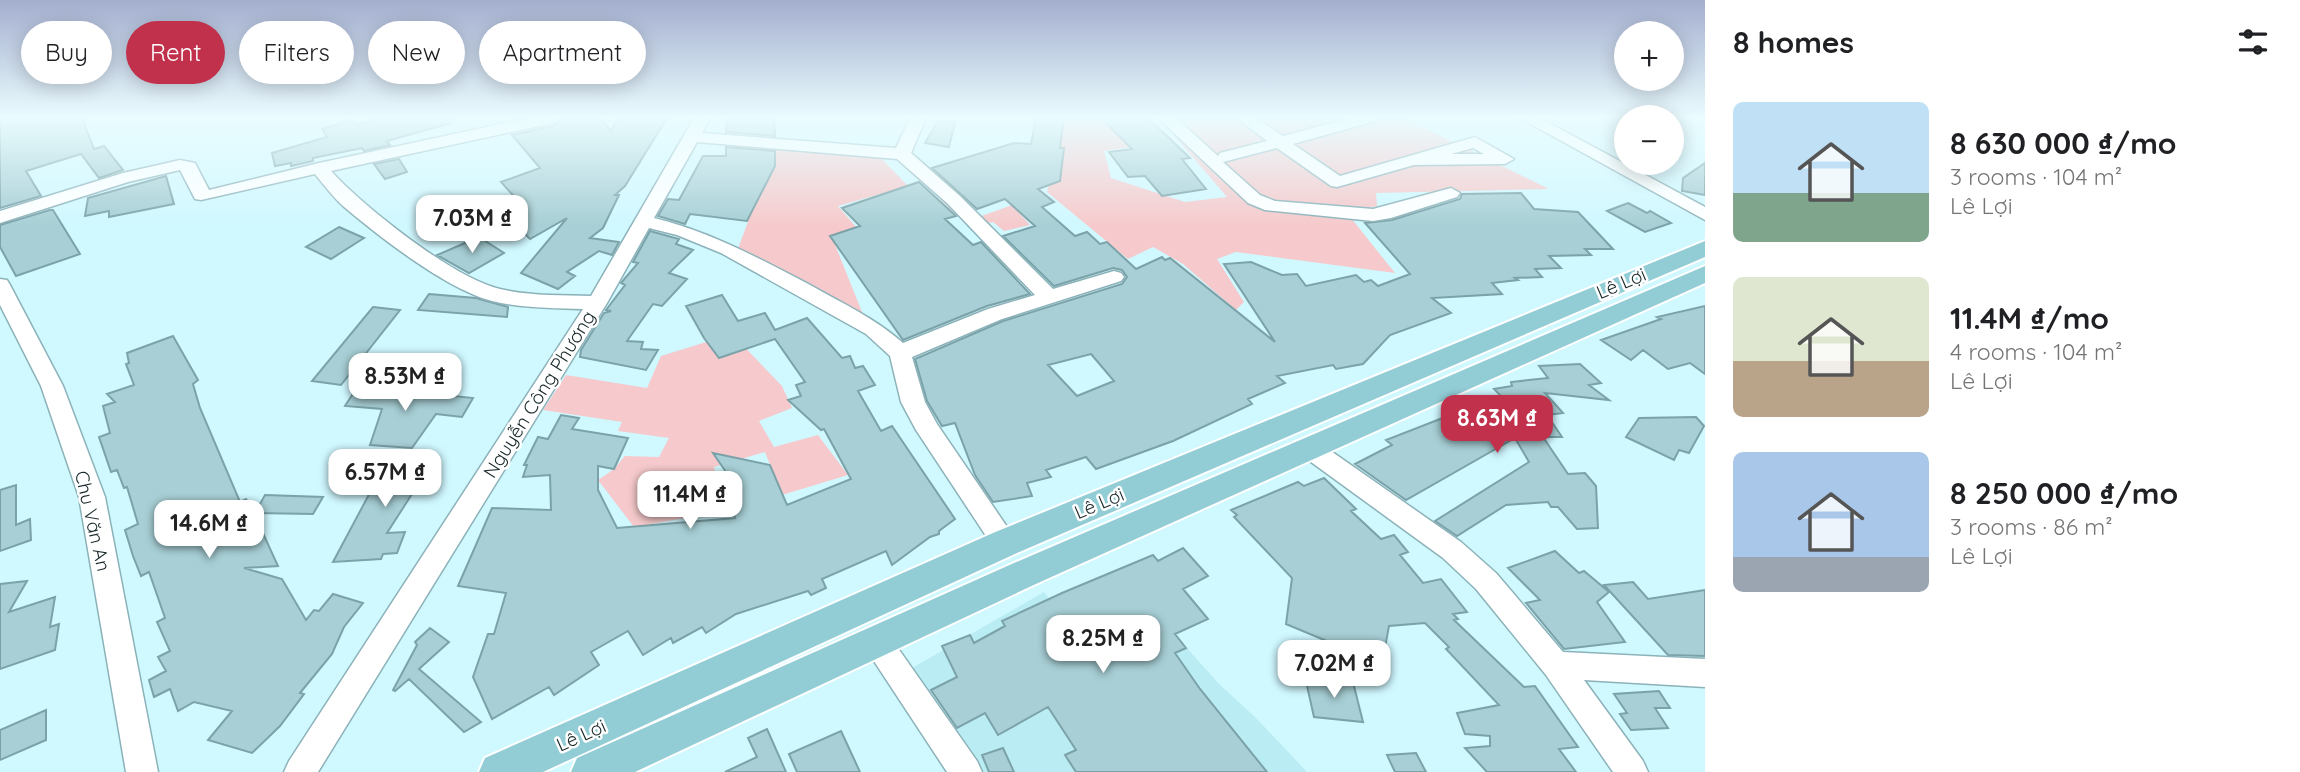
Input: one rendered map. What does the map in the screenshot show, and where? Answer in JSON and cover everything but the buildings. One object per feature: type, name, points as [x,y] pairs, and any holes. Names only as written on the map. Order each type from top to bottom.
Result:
[{"type":"main road","name":"Lê Lợi","points":[[499,772],[1004,543],[1705,248]]},
{"type":"main road","name":"Lê Lợi","points":[[591,772],[876,640],[1705,274]]},
{"type":"main road","points":[[1283,426],[1308,448]]},
{"type":"main road","points":[[1004,543],[1027,573]]},
{"type":"street","points":[[0,217],[123,178],[180,165],[189,167],[201,195],[209,195],[384,154]]},
{"type":"street","name":"Nguyễn Công Phương","points":[[300,772],[597,303],[681,154]]},
{"type":"street","points":[[902,154],[954,200],[1050,298]]},
{"type":"street","points":[[1203,154],[1246,195],[1272,206],[1373,215],[1451,193]]},
{"type":"street","points":[[1226,157],[1236,154]]},
{"type":"street","points":[[1297,154],[1337,182],[1412,160]]},
{"type":"street","points":[[1594,154],[1705,214]]},
{"type":"street","points":[[319,168],[348,201],[423,257],[471,285],[495,295],[528,300],[597,303]]},
{"type":"street","points":[[643,221],[684,231],[728,249],[874,329],[900,353],[913,402],[928,430],[1004,543]]},
{"type":"street","points":[[900,353],[995,314],[1114,277]]},
{"type":"street","name":"Chu Văn An","points":[[0,285],[52,386],[92,497],[142,772]]},
{"type":"street","points":[[1308,448],[1452,550],[1486,581],[1556,666],[1632,772]]},
{"type":"street","points":[[876,640],[966,772]]},
{"type":"street","points":[[1556,666],[1705,673]]},
{"type":"shaded area","points":[[773,154],[880,157],[908,186],[838,206],[857,228],[832,237],[868,327],[736,254]]},
{"type":"shaded area","points":[[1056,154],[1105,154],[1111,178],[1185,202],[1227,197],[1190,154],[1478,154],[1549,189],[1376,193],[1377,206],[1347,213],[1395,273],[1236,252],[1217,259],[1244,302],[1236,310],[1183,264],[1153,247],[1128,259],[1047,192]]},
{"type":"shaded area","points":[[951,197],[976,218],[1012,205],[1030,225],[1004,231],[993,222],[988,223],[1021,266],[1012,269],[941,200]]},
{"type":"shaded area","points":[[732,334],[782,386],[792,408],[759,421],[774,447],[818,435],[848,475],[782,495],[765,452],[714,467],[725,511],[634,527],[598,480],[614,469],[625,456],[659,457],[669,438],[618,431],[622,422],[543,410],[566,375],[647,388],[661,356]]},
{"type":"shaded area","points":[[1044,592],[1119,692],[1186,647],[1307,772],[949,772],[893,679]]}]
